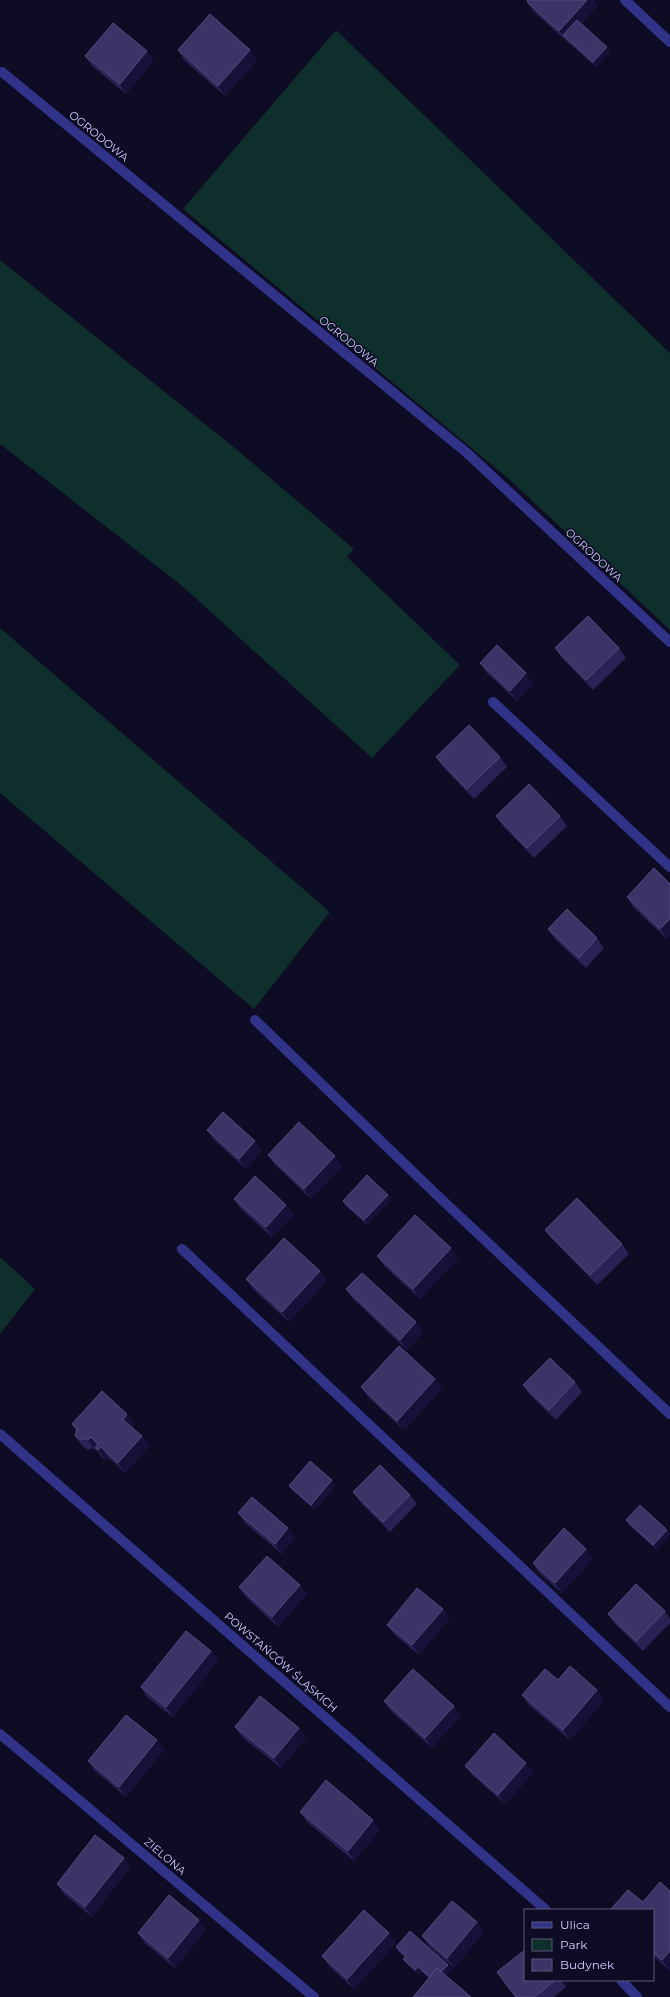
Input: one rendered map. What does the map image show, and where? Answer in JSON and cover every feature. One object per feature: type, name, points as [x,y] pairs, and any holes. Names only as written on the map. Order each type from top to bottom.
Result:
[{"type":"street","points":[[625,0],[670,42]]},
{"type":"street","name":"OGRODOWA","points":[[2,72],[467,453],[670,642]]},
{"type":"street","points":[[493,702],[670,868]]},
{"type":"street","points":[[255,1020],[432,1191],[670,1414]]},
{"type":"street","points":[[182,1249],[670,1707]]},
{"type":"street","name":"POWSTAŃCÓW ŚLĄSKICH","points":[[0,1434],[545,1909]]},
{"type":"street","name":"ZIELONA","points":[[0,1734],[314,1997]]},
{"type":"street","points":[[622,1981],[637,1997]]},
{"type":"green space","points":[[336,30],[670,353],[670,630],[510,480],[183,209]]},
{"type":"green space","points":[[0,260],[236,449],[354,549],[347,557],[460,665],[372,758],[181,585],[0,444]]},
{"type":"green space","points":[[0,628],[330,912],[254,1009],[0,793]]},
{"type":"green space","points":[[0,1257],[35,1289],[0,1334]]},
{"type":"building","points":[[528,0],[587,0],[559,31],[527,2]]},
{"type":"building","points":[[210,14],[250,50],[218,86],[178,50]]},
{"type":"building","points":[[577,20],[607,47],[593,62],[563,35]]},
{"type":"building","points":[[113,23],[147,51],[120,84],[85,56]]},
{"type":"building","points":[[588,616],[619,648],[586,680],[555,648]]},
{"type":"building","points":[[497,645],[526,673],[510,691],[480,663]]},
{"type":"building","points":[[469,725],[500,757],[467,789],[436,757]]},
{"type":"building","points":[[529,784],[560,816],[527,848],[496,816]]},
{"type":"building","points":[[654,868],[670,884],[670,919],[660,929],[627,897]]},
{"type":"building","points":[[567,909],[597,938],[579,958],[548,929]]},
{"type":"building","points":[[223,1112],[255,1141],[239,1159],[207,1130]]},
{"type":"building","points":[[299,1122],[335,1156],[304,1189],[268,1155]]},
{"type":"building","points":[[367,1175],[388,1195],[364,1220],[343,1201]]},
{"type":"building","points":[[255,1176],[286,1205],[266,1227],[234,1199]]},
{"type":"building","points":[[577,1198],[622,1244],[590,1275],[545,1230]]},
{"type":"building","points":[[415,1215],[451,1248],[413,1289],[377,1256]]},
{"type":"building","points":[[284,1238],[320,1271],[282,1312],[246,1279]]},
{"type":"building","points":[[362,1273],[416,1322],[400,1340],[346,1289]]},
{"type":"building","points":[[399,1346],[435,1379],[397,1421],[361,1387]]},
{"type":"building","points":[[550,1358],[575,1382],[549,1410],[523,1385]]},
{"type":"building","points":[[102,1391],[127,1414],[123,1420],[142,1436],[118,1463],[101,1447],[98,1450],[95,1448],[98,1444],[91,1437],[88,1440],[86,1438],[81,1440],[75,1436],[77,1429],[72,1424]]},
{"type":"building","points":[[310,1461],[332,1480],[311,1505],[289,1486]]},
{"type":"building","points":[[380,1465],[410,1495],[383,1522],[353,1492]]},
{"type":"building","points":[[252,1497],[288,1528],[275,1544],[238,1513]]},
{"type":"building","points":[[640,1505],[667,1530],[653,1545],[626,1520]]},
{"type":"building","points":[[564,1528],[586,1549],[555,1583],[533,1563]]},
{"type":"building","points":[[267,1556],[300,1585],[272,1617],[239,1587]]},
{"type":"building","points":[[636,1584],[665,1611],[636,1641],[608,1614]]},
{"type":"building","points":[[417,1588],[443,1609],[412,1645],[387,1625]]},
{"type":"building","points":[[186,1631],[211,1651],[166,1707],[141,1687]]},
{"type":"building","points":[[570,1666],[597,1690],[563,1730],[522,1695],[545,1669],[558,1680]]},
{"type":"building","points":[[413,1669],[454,1706],[425,1738],[384,1701]]},
{"type":"building","points":[[260,1696],[299,1728],[274,1758],[235,1727]]},
{"type":"building","points":[[126,1715],[157,1740],[119,1787],[88,1761]]},
{"type":"building","points":[[494,1733],[526,1763],[498,1795],[465,1766]]},
{"type":"building","points":[[326,1780],[373,1820],[348,1851],[300,1812]]},
{"type":"building","points":[[95,1835],[124,1858],[85,1907],[57,1884]]},
{"type":"building","points":[[660,1882],[670,1891],[670,1951],[662,1960],[654,1953],[654,1909],[611,1909],[628,1890],[643,1902]]},
{"type":"building","points":[[169,1895],[199,1920],[168,1958],[138,1933]]},
{"type":"building","points":[[452,1901],[477,1922],[447,1958],[422,1936]]},
{"type":"building","points":[[364,1910],[389,1933],[347,1979],[322,1956]]},
{"type":"building","points":[[410,1931],[448,1965],[441,1972],[437,1968],[430,1977],[418,1967],[415,1970],[403,1959],[406,1956],[396,1947]]},
{"type":"building","points":[[524,1951],[524,1981],[555,1981],[534,1997],[516,1997],[497,1972]]},
{"type":"building","points":[[437,1968],[471,1997],[413,1997]]}]
